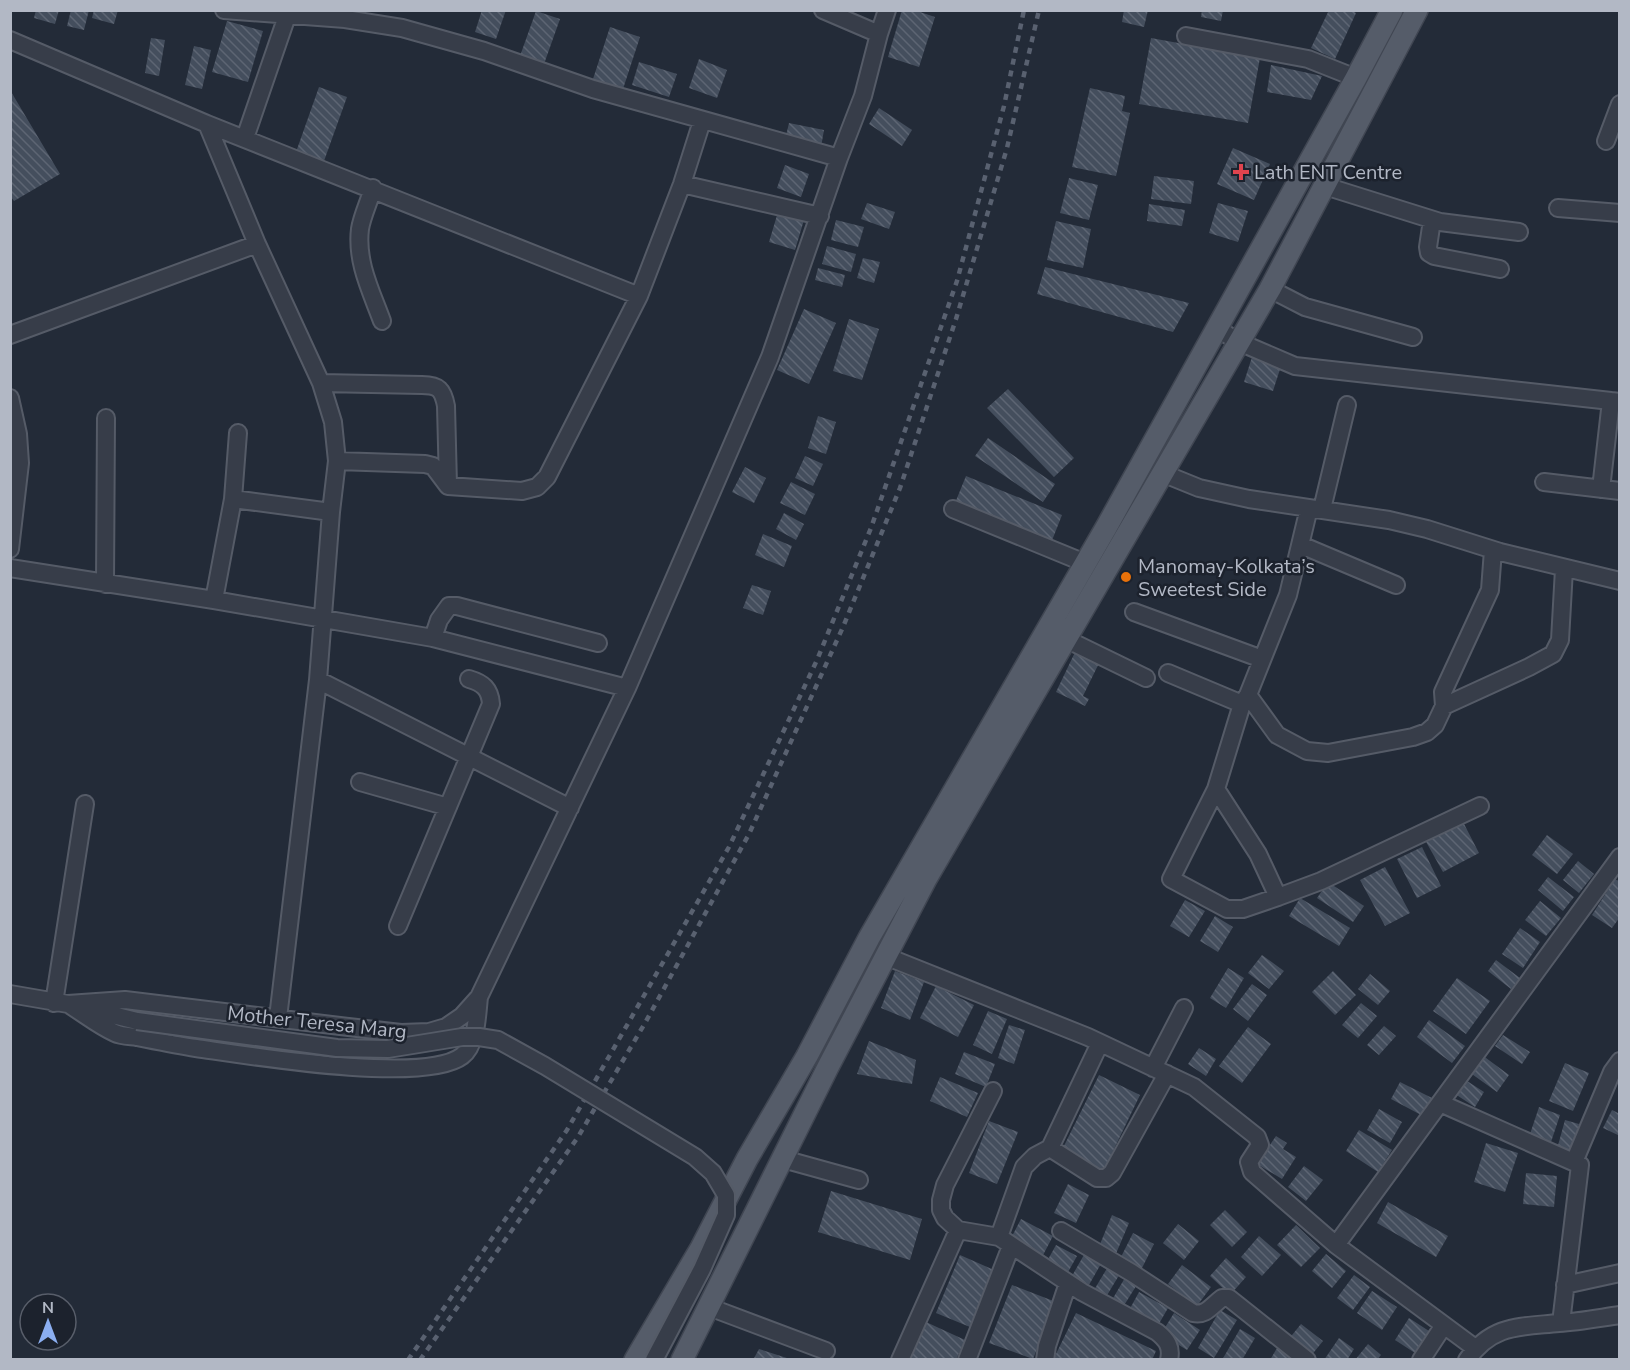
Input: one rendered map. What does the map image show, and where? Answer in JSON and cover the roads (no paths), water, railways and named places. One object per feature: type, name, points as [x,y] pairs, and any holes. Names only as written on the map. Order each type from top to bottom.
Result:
[{"type":"main road","points":[[635,1359],[650,1350],[747,1159],[807,1056],[885,909],[1085,563],[1392,10]]},
{"type":"main road","points":[[650,1350],[683,1359],[828,1067],[926,879],[1270,288],[1417,10]]},
{"type":"main road","points":[[807,1056],[828,1067]]},
{"type":"street","points":[[823,10],[879,34]]},
{"type":"street","points":[[479,997],[627,688],[770,357],[863,96],[887,10]]},
{"type":"street","points":[[231,11],[345,19],[402,28],[484,51],[593,89],[839,159]]},
{"type":"street","points":[[245,138],[287,16]]},
{"type":"street","points":[[1186,36],[1308,59],[1356,78]]},
{"type":"street","points":[[10,40],[207,124],[373,188],[639,296]]},
{"type":"street","points":[[1606,141],[1620,104]]},
{"type":"street","points":[[337,461],[433,466],[448,486],[522,491],[537,487],[547,477],[639,296],[682,184],[702,121]]},
{"type":"street","points":[[207,124],[257,244],[321,383],[333,422],[337,461],[318,680],[278,1018]]},
{"type":"street","points":[[682,184],[820,216]]},
{"type":"street","points":[[1325,186],[1432,220],[1519,232]]},
{"type":"street","points":[[373,188],[360,228],[359,249],[363,269],[382,321]]},
{"type":"street","points":[[1558,208],[1620,213]]},
{"type":"street","points":[[1432,220],[1429,253],[1434,256],[1500,268]]},
{"type":"street","points":[[10,335],[257,244]]},
{"type":"street","points":[[1270,288],[1305,306],[1413,337]]},
{"type":"street","points":[[1216,328],[1239,342],[1295,366],[1615,401],[1601,489]]},
{"type":"street","points":[[321,383],[433,385],[440,388],[444,394],[446,406],[448,486]]},
{"type":"street","points":[[10,398],[18,434],[20,463],[10,549]]},
{"type":"street","points":[[1347,405],[1316,508],[1301,545],[1288,595],[1245,699],[1216,789],[1171,879],[1227,909],[1243,909],[1321,881],[1480,806]]},
{"type":"street","points":[[105,584],[106,418]]},
{"type":"street","points":[[214,600],[233,499],[238,433]]},
{"type":"street","points":[[1162,472],[1199,488],[1249,499],[1351,513],[1427,529],[1493,550],[1620,581]]},
{"type":"street","points":[[1544,482],[1620,491]]},
{"type":"street","points":[[233,499],[331,512]]},
{"type":"street","points":[[953,509],[1085,563]]},
{"type":"street","points":[[1301,545],[1396,585]]},
{"type":"street","points":[[1168,673],[1245,699],[1277,735],[1307,751],[1328,753],[1427,732],[1435,725],[1444,706],[1443,692],[1490,590],[1493,550]]},
{"type":"street","points":[[10,568],[433,638],[627,688]]},
{"type":"street","points":[[1444,706],[1553,654],[1560,640],[1564,569]]},
{"type":"street","points":[[433,638],[444,612],[449,606],[457,606],[598,643]]},
{"type":"street","points":[[1134,612],[1262,659]]},
{"type":"street","points":[[1066,639],[1146,678]]},
{"type":"street","points":[[398,926],[491,704],[491,695],[486,687],[469,679]]},
{"type":"street","points":[[318,680],[570,808]]},
{"type":"street","points":[[360,782],[448,807]]},
{"type":"street","points":[[1216,789],[1258,854],[1278,897]]},
{"type":"street","points":[[61,1003],[85,804]]},
{"type":"street","points":[[1336,1245],[1620,857]]},
{"type":"street","points":[[885,956],[1100,1043],[1194,1087],[1257,1137],[1260,1145],[1249,1162],[1252,1172],[1336,1245],[1444,1325],[1471,1354],[1497,1332],[1513,1327],[1620,1316]]},
{"type":"street","name":"Mother Teresa Marg","points":[[10,994],[61,1003],[137,1021],[338,1048],[388,1049],[462,1037],[479,1037],[498,1040],[545,1066],[695,1157],[713,1173],[726,1196],[726,1215],[702,1269],[650,1350]]},
{"type":"street","name":"Mother Teresa Marg","points":[[61,1003],[125,1000],[390,1032],[429,1032],[446,1026],[462,1016],[479,997]]},
{"type":"street","name":"Mother Teresa Marg","points":[[61,1003],[115,1033],[166,1043],[329,1065],[418,1068],[450,1064],[463,1056],[471,1044],[479,997]]},
{"type":"street","points":[[1050,1148],[1097,1178],[1106,1178],[1112,1173],[1160,1071],[1184,1008]]},
{"type":"street","points":[[967,1359],[1005,1242],[1024,1167],[1035,1156],[1050,1148],[1100,1043]]},
{"type":"street","points":[[1574,1162],[1612,1072],[1620,1061]]},
{"type":"street","points":[[993,1091],[945,1185],[941,1200],[941,1210],[945,1218],[958,1230],[1005,1242],[1068,1283],[1156,1332],[1166,1340],[1171,1350],[1169,1359]]},
{"type":"street","points":[[1440,1103],[1580,1165],[1561,1323]]},
{"type":"street","points":[[783,1159],[859,1180]]},
{"type":"street","points":[[900,1359],[958,1230]]},
{"type":"street","points":[[1061,1231],[1193,1313],[1200,1315],[1222,1299],[1229,1299],[1307,1359]]},
{"type":"street","points":[[1566,1285],[1620,1273]]},
{"type":"street","points":[[1045,1359],[1047,1346],[1068,1283]]},
{"type":"street","points":[[709,1307],[826,1351]]},
{"type":"street","points":[[1421,1359],[1444,1325]]},
{"type":"railway","points":[[408,1360],[567,1130],[729,847],[817,660],[871,528],[957,281],[1004,106],[1024,10]]},
{"type":"railway","points":[[420,1360],[578,1137],[645,1023],[749,834],[843,627],[900,488],[956,319],[1007,148],[1039,10]]},
{"type":"place","name":"Lath ENT Centre","points":[[1241,172]]},
{"type":"place","name":"Manomay-Kolkata’s Sweetest Side","points":[[1126,577]]}]
